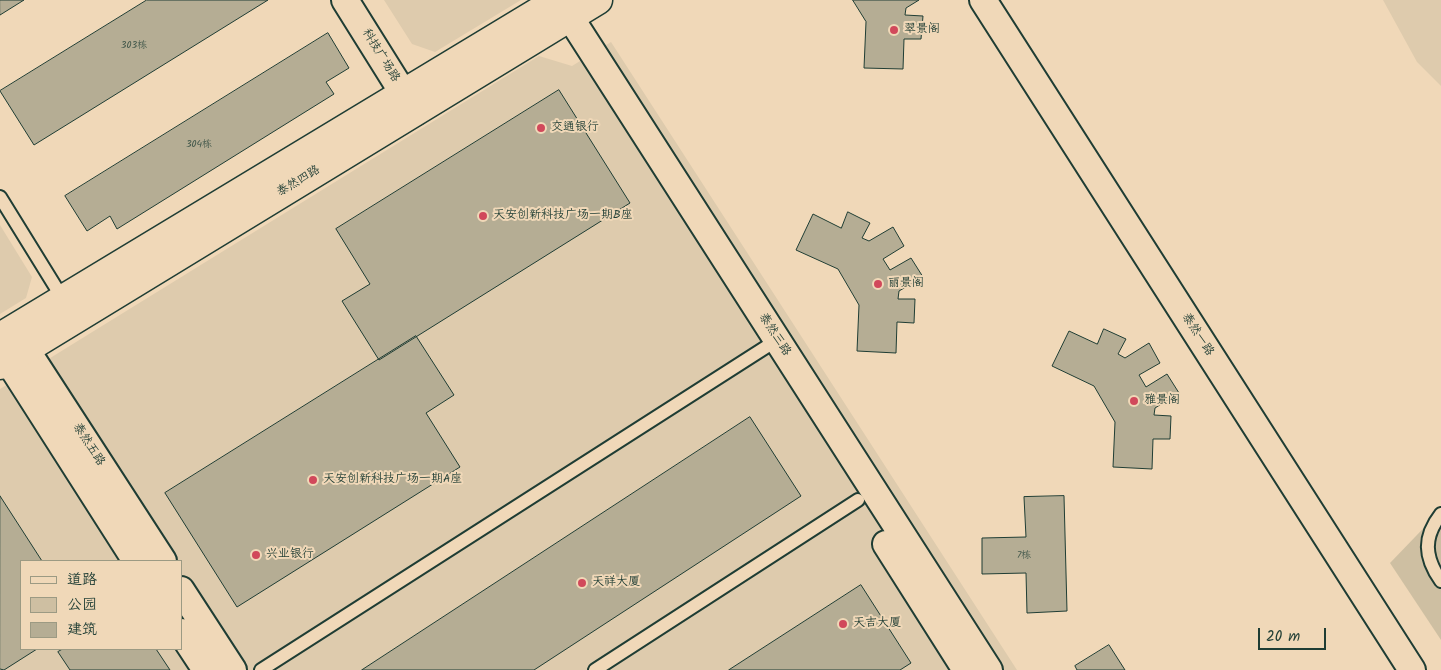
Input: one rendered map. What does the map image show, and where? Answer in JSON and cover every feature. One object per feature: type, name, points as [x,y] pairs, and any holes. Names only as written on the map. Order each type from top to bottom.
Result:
[{"type":"street","name":"科技广场路","points":[[345,0],[416,98]]},
{"type":"street","name":"科技广场路","points":[[364,0],[416,98]]},
{"type":"street","name":"泰然四路","points":[[8,348],[557,10],[598,0]]},
{"type":"street","name":"泰然一路","points":[[983,0],[1412,670]]},
{"type":"street","name":"泰然三路","points":[[557,10],[770,345],[988,670]]},
{"type":"street","name":"泰然四路","points":[[8,348],[63,299],[416,98]]},
{"type":"street","name":"泰然三路","points":[[770,345],[858,500],[966,670]]},
{"type":"street","name":"泰然五路","points":[[8,348],[135,560]]},
{"type":"street","name":"泰然五路","points":[[8,348],[161,560]]},
{"type":"street","points":[[182,592],[232,670]]},
{"type":"street","points":[[182,634],[206,670]]},
{"type":"lane","points":[[0,197],[63,299]]},
{"type":"lane","points":[[261,670],[770,345]]},
{"type":"lane","points":[[595,670],[858,500]]},
{"type":"lane","points":[[1441,514],[1433,524],[1428,535],[1427,546],[1430,559],[1441,580]]},
{"type":"shaded area","points":[[384,0],[521,0],[435,52],[412,44]]},
{"type":"shaded area","points":[[1383,0],[1441,0],[1441,86],[1417,62]]},
{"type":"shaded area","points":[[611,42],[1017,670],[0,670],[0,389],[539,56],[572,66]]},
{"type":"shaded area","points":[[0,225],[32,277],[26,298],[0,314]]},
{"type":"green space","points":[[1441,510],[1441,640],[1390,563]]},
{"type":"building","points":[[0,0],[24,0],[0,15]]},
{"type":"building","points":[[147,0],[268,0],[34,145],[0,91]]},
{"type":"building","name":"翠景阁","points":[[853,0],[919,0],[906,8],[905,15],[923,16],[921,39],[904,39],[903,69],[864,68],[866,22]]},
{"type":"building","points":[[328,33],[349,68],[326,82],[334,94],[117,229],[110,216],[87,231],[65,196]]},
{"type":"building","name":"天安创新科技广场一期B座","points":[[559,90],[630,203],[379,360],[342,301],[370,284],[336,229]]},
{"type":"building","name":"丽景阁","points":[[848,212],[870,223],[862,238],[869,241],[893,227],[904,246],[883,259],[890,270],[911,258],[923,277],[899,291],[898,299],[915,299],[914,323],[897,322],[896,353],[857,351],[859,305],[838,269],[796,250],[813,214],[841,228]]},
{"type":"building","name":"雅景阁","points":[[1104,329],[1126,339],[1118,354],[1125,358],[1149,343],[1160,363],[1139,375],[1146,387],[1167,374],[1179,393],[1155,408],[1154,415],[1171,416],[1170,439],[1153,439],[1152,469],[1113,467],[1115,422],[1094,386],[1052,366],[1069,331],[1097,344]]},
{"type":"building","name":"天安创新科技广场一期A座","points":[[416,336],[454,395],[426,413],[460,467],[237,607],[165,493]]},
{"type":"building","name":"天祥大厦","points":[[750,417],[801,496],[534,670],[362,670]]},
{"type":"building","points":[[0,496],[41,560],[20,560],[20,650],[35,650],[4,670],[0,669]]},
{"type":"building","points":[[1064,496],[1067,611],[1027,613],[1026,573],[982,574],[982,538],[1026,537],[1024,497]]},
{"type":"building","name":"天吉大厦","points":[[861,585],[911,663],[900,670],[729,670]]},
{"type":"building","points":[[1109,645],[1125,670],[1077,670],[1075,666]]},
{"type":"building","points":[[61,650],[157,650],[170,670],[70,670],[58,652]]},
{"type":"place","name":"翠景阁","points":[[894,30]]},
{"type":"place","name":"交通银行","points":[[541,128]]},
{"type":"place","name":"天安创新科技广场一期B座","points":[[483,216]]},
{"type":"place","name":"丽景阁","points":[[878,284]]},
{"type":"place","name":"雅景阁","points":[[1134,401]]},
{"type":"place","name":"天安创新科技广场一期A座","points":[[313,480]]},
{"type":"place","name":"兴业银行","points":[[256,555]]},
{"type":"place","name":"天祥大厦","points":[[582,583]]},
{"type":"place","name":"天吉大厦","points":[[843,624]]}]
